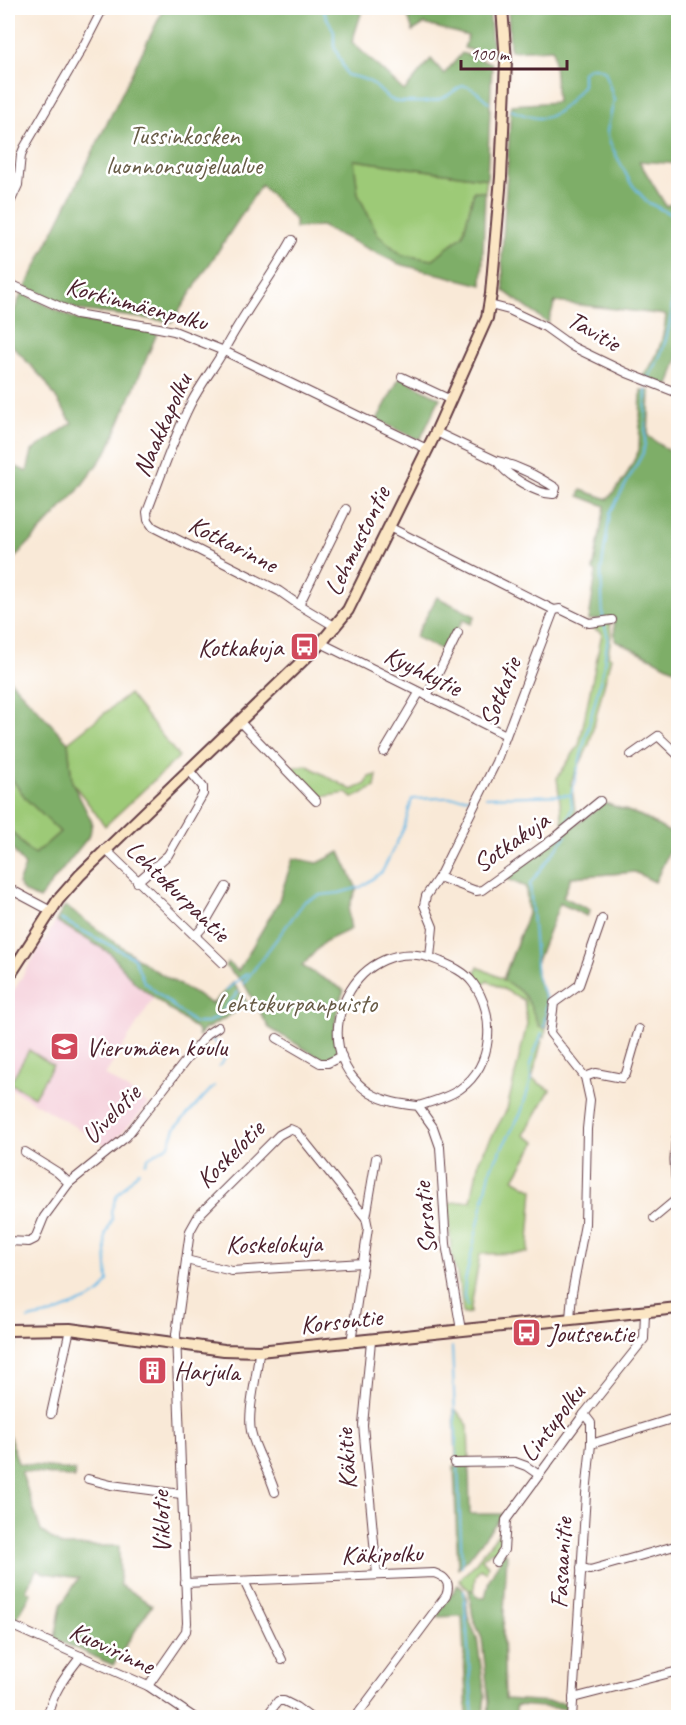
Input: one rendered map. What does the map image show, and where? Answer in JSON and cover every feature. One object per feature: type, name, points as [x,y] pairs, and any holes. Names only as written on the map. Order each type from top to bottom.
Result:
[{"type":"main road","name":"Lehmustontie","points":[[8,978],[70,885],[321,643],[348,610],[436,432],[487,318],[501,177],[506,61],[502,8]]},
{"type":"main road","name":"Korsontie","points":[[8,1330],[69,1329],[224,1350],[259,1351],[678,1308]]},
{"type":"street","points":[[8,207],[18,185],[21,155],[24,148],[103,8]]},
{"type":"street","name":"Naakkapolku","points":[[148,520],[147,512],[190,405],[208,371],[224,351],[229,337],[274,272],[292,240]]},
{"type":"street","name":"Korkinmäenpolku","points":[[8,283],[76,314],[167,329],[224,351],[427,449]]},
{"type":"street","name":"Tavitie","points":[[490,305],[509,310],[545,327],[573,347],[627,374],[678,393]]},
{"type":"street","points":[[402,377],[451,400]]},
{"type":"street","points":[[436,432],[497,461],[520,467],[556,488],[554,494],[547,494],[511,476],[497,461]]},
{"type":"street","points":[[336,627],[299,605],[346,510]]},
{"type":"street","name":"Kotkarinne","points":[[148,520],[153,527],[279,591],[299,605]]},
{"type":"street","points":[[389,527],[554,610],[560,609],[589,623],[612,620]]},
{"type":"street","name":"Sotkatie","points":[[430,957],[433,927],[424,905],[426,896],[439,877],[442,866],[477,803],[554,610]]},
{"type":"street","points":[[384,752],[423,694],[458,633]]},
{"type":"street","name":"Kyyhkytie","points":[[321,643],[506,735]]},
{"type":"street","points":[[239,721],[316,801]]},
{"type":"street","points":[[631,754],[658,736],[678,755]]},
{"type":"street","points":[[137,882],[168,855],[203,794],[203,787],[188,769]]},
{"type":"street","name":"Sotkakuja","points":[[439,877],[476,891],[482,890],[557,836],[600,801]]},
{"type":"street","name":"Lehtokurpantie","points":[[105,849],[223,963]]},
{"type":"street","points":[[195,936],[226,887]]},
{"type":"street","points":[[8,888],[51,912]]},
{"type":"street","points":[[570,1319],[586,1210],[587,1129],[590,1100],[585,1077],[552,1037],[550,1027],[553,1005],[579,985],[602,919]]},
{"type":"street","points":[[411,955],[430,957],[457,968],[472,981],[484,1006],[489,1024],[488,1040],[478,1070],[458,1091],[418,1106],[398,1104],[370,1093],[349,1070],[342,1056],[338,1021],[343,1001],[351,986],[362,974],[378,963],[411,955]]},
{"type":"street","name":"Uivelotie","points":[[8,1241],[29,1242],[35,1239],[44,1217],[69,1183],[126,1137],[200,1042],[218,1027]]},
{"type":"street","points":[[585,1077],[596,1073],[622,1078],[626,1074],[639,1029]]},
{"type":"street","points":[[277,1038],[320,1063],[328,1063],[342,1056]]},
{"type":"street","name":"Sorsatie","points":[[418,1106],[433,1127],[440,1147],[446,1244],[461,1330]]},
{"type":"street","name":"Koskelotie","points":[[176,1344],[190,1231],[199,1215],[279,1135],[290,1129],[297,1132],[366,1218]]},
{"type":"street","points":[[678,1129],[674,1175],[678,1191]]},
{"type":"street","points":[[25,1152],[57,1172],[69,1183]]},
{"type":"street","points":[[351,1343],[368,1228],[366,1218],[376,1158]]},
{"type":"street","points":[[654,1218],[678,1198]]},
{"type":"street","name":"Koskelokuja","points":[[186,1260],[232,1271],[363,1263]]},
{"type":"street","name":"Lintupolku","points":[[496,1562],[504,1550],[506,1520],[584,1414],[644,1339],[645,1312]]},
{"type":"street","points":[[51,1414],[69,1329]]},
{"type":"street","name":"Käkitie","points":[[371,1341],[363,1425],[377,1575]]},
{"type":"street","name":"Viklotie","points":[[148,1686],[186,1631],[188,1623],[176,1344]]},
{"type":"street","points":[[259,1351],[250,1418],[251,1430],[270,1474],[275,1492]]},
{"type":"street","name":"Fasaanitie","points":[[572,1718],[591,1444],[591,1423],[584,1414]]},
{"type":"street","points":[[591,1444],[678,1417]]},
{"type":"street","points":[[454,1463],[515,1462],[540,1475]]},
{"type":"street","points":[[88,1479],[111,1485],[181,1494]]},
{"type":"street","points":[[581,1568],[590,1569],[678,1545]]},
{"type":"street","name":"Käkipolku","points":[[185,1583],[435,1573],[444,1577],[448,1583],[446,1596],[355,1718]]},
{"type":"street","points":[[244,1581],[282,1660]]},
{"type":"street","name":"Kuovirinne","points":[[8,1624],[148,1686],[195,1718]]},
{"type":"street","points":[[46,1718],[51,1700],[58,1687],[81,1656]]},
{"type":"street","points":[[573,1698],[678,1671]]},
{"type":"street","points":[[265,1718],[278,1701],[284,1701],[312,1718]]},
{"type":"shaded area","name":"Vierumäen koulu","points":[[56,921],[110,953],[135,983],[154,997],[105,1075],[149,1104],[109,1147],[8,1087],[8,1000]]},
{"type":"green space","name":"Tussinkosken luonnonsuojelualue","points":[[164,8],[363,8],[352,42],[404,91],[431,59],[444,74],[462,53],[492,63],[487,179],[354,160],[358,194],[378,235],[402,255],[432,260],[463,235],[474,191],[485,192],[482,285],[399,264],[321,226],[295,228],[295,220],[261,185],[172,322],[79,310],[26,287]]},
{"type":"green space","points":[[405,8],[489,8],[493,56],[464,48],[468,36],[424,24],[413,31]]},
{"type":"green space","points":[[508,8],[678,8],[678,164],[639,161],[666,206],[678,201],[678,358],[669,386],[643,376],[653,362],[659,347],[666,315],[555,302],[548,323],[504,291],[502,257],[511,105],[557,102],[553,49],[510,51]]},
{"type":"green space","points":[[354,160],[487,179],[485,192],[474,191],[463,235],[432,260],[402,255],[378,235],[358,194]]},
{"type":"green space","points":[[22,293],[77,320],[158,331],[108,450],[76,493],[8,565],[8,463],[27,472],[32,451],[72,423],[45,381],[8,341],[8,324]]},
{"type":"green space","points":[[400,377],[440,398],[421,438],[417,439],[377,420]]},
{"type":"green space","points":[[641,390],[650,391],[648,436],[678,458],[678,671],[615,640],[614,618],[589,620],[596,572],[593,570],[605,506],[579,496],[581,490],[608,499],[625,478],[639,450]]},
{"type":"green space","points":[[437,597],[475,616],[471,624],[463,620],[444,651],[415,637]]},
{"type":"green space","points":[[610,622],[611,636],[608,656],[611,657],[589,745],[571,782],[576,816],[563,826],[557,778],[579,745],[602,633],[589,626]]},
{"type":"green space","points":[[8,678],[68,742],[72,782],[92,822],[90,835],[39,899],[24,892],[18,884],[25,866],[8,843],[8,827],[28,850],[35,854],[60,832],[27,800],[8,774]]},
{"type":"green space","points":[[129,694],[179,757],[105,826],[72,782],[68,742]]},
{"type":"green space","points":[[306,765],[352,790],[366,784],[369,777],[377,775],[375,787],[353,798],[347,793],[321,797],[315,795],[289,768]]},
{"type":"green space","points":[[8,774],[26,798],[60,832],[35,854],[28,850],[8,827]]},
{"type":"green space","points":[[605,803],[641,816],[676,836],[655,882],[635,872],[571,877],[563,897],[590,910],[587,916],[559,903],[536,963],[537,979],[547,1002],[549,1001],[545,1037],[543,1036],[532,1079],[550,1090],[524,1135],[536,1142],[514,1179],[533,1190],[528,1253],[480,1254],[470,1313],[463,1314],[460,1288],[451,1250],[448,1203],[471,1201],[479,1160],[507,1109],[527,1024],[524,1000],[488,981],[480,987],[474,977],[478,967],[503,979],[528,914],[526,887],[505,878]]},
{"type":"green space","points":[[605,803],[641,816],[676,836],[655,882],[635,872],[571,877],[563,897],[590,910],[587,916],[560,903],[536,963],[537,979],[547,1002],[546,1029],[539,1026],[523,994],[503,980],[528,914],[526,887],[505,878]]},
{"type":"green space","name":"Lehtokurpanpuisto","points":[[340,852],[357,889],[349,909],[351,929],[324,942],[302,966],[344,990],[338,1006],[336,1022],[339,1055],[322,1059],[269,1028],[243,982],[225,966],[228,962],[238,971],[278,903],[293,858],[318,863]]},
{"type":"green space","points":[[65,906],[151,968],[212,1004],[233,983],[247,1002],[246,1006],[204,1030],[199,1036],[197,1030],[135,983],[110,953],[56,921]]},
{"type":"green space","points":[[29,1050],[53,1065],[34,1097],[10,1083]]},
{"type":"green space","points":[[454,1410],[468,1425],[469,1459],[456,1459]]},
{"type":"green space","points":[[8,1431],[18,1463],[75,1471],[75,1478],[21,1471],[41,1531],[62,1546],[119,1546],[120,1585],[152,1605],[113,1665],[55,1639],[61,1605],[79,1578],[44,1573],[37,1569],[26,1590],[31,1594],[15,1621],[8,1617]]},
{"type":"green space","points":[[469,1465],[470,1514],[503,1514],[468,1559],[458,1568],[454,1467]]},
{"type":"green space","points":[[501,1530],[502,1549],[500,1553],[491,1551],[482,1559],[488,1566],[486,1572],[480,1569],[475,1576],[474,1590],[469,1590],[459,1580]]},
{"type":"green space","points":[[504,1553],[507,1554],[503,1631],[505,1699],[567,1703],[569,1709],[516,1705],[516,1717],[488,1717],[489,1703],[482,1639],[473,1618],[469,1590],[474,1590],[477,1597],[485,1598],[489,1580]]},
{"type":"green space","points":[[458,1585],[462,1587],[466,1595],[468,1617],[477,1638],[485,1695],[483,1717],[467,1717],[462,1616],[436,1617]]},
{"type":"waterway","points":[[204,13],[209,8]]},
{"type":"waterway","points":[[322,8],[334,32],[334,46],[347,75],[370,82],[395,101],[433,101],[464,86],[478,93],[489,103]]},
{"type":"waterway","points":[[511,110],[536,118],[552,115],[564,107],[583,85],[583,72],[594,67],[605,71],[614,100],[607,131],[610,143],[630,182],[647,202],[678,218]]},
{"type":"waterway","points":[[648,378],[657,363],[668,333],[678,250]]},
{"type":"waterway","points":[[603,619],[601,572],[610,513],[643,453],[646,390]]},
{"type":"waterway","points":[[566,825],[572,808],[571,795],[603,670],[608,637],[604,624]]},
{"type":"waterway","points":[[486,797],[571,795]]},
{"type":"waterway","points":[[243,984],[305,901],[321,895],[361,887],[382,872],[404,828],[412,799],[473,797]]},
{"type":"waterway","points":[[544,1027],[547,1001],[537,978],[530,884],[566,836]]},
{"type":"waterway","points":[[60,919],[134,958],[144,982],[194,1023],[206,1023],[218,1017],[238,992]]},
{"type":"waterway","points":[[225,991],[247,973]]},
{"type":"waterway","points":[[467,1306],[464,1296],[465,1281],[491,1168],[521,1113],[531,1080],[530,1064],[542,1033]]},
{"type":"waterway","points":[[212,1038],[224,1050],[226,1057],[219,1066]]},
{"type":"waterway","points":[[145,1163],[149,1157],[169,1145],[175,1128],[214,1086]]},
{"type":"waterway","points":[[28,1319],[53,1314],[101,1292],[108,1281],[105,1236],[112,1219],[111,1211],[117,1195],[139,1171]]},
{"type":"waterway","points":[[8,1361],[16,1344]]},
{"type":"waterway","points":[[452,1347],[457,1460]]},
{"type":"waterway","points":[[458,1468],[462,1566]]},
{"type":"waterway","points":[[464,1590],[473,1718]]},
{"type":"place","name":"Kotkakuja","points":[[304,647]]},
{"type":"place","name":"Vierumäen koulu","points":[[65,1047]]},
{"type":"place","name":"Joutsentie","points":[[527,1333]]},
{"type":"place","name":"Harjula","points":[[153,1371]]}]
